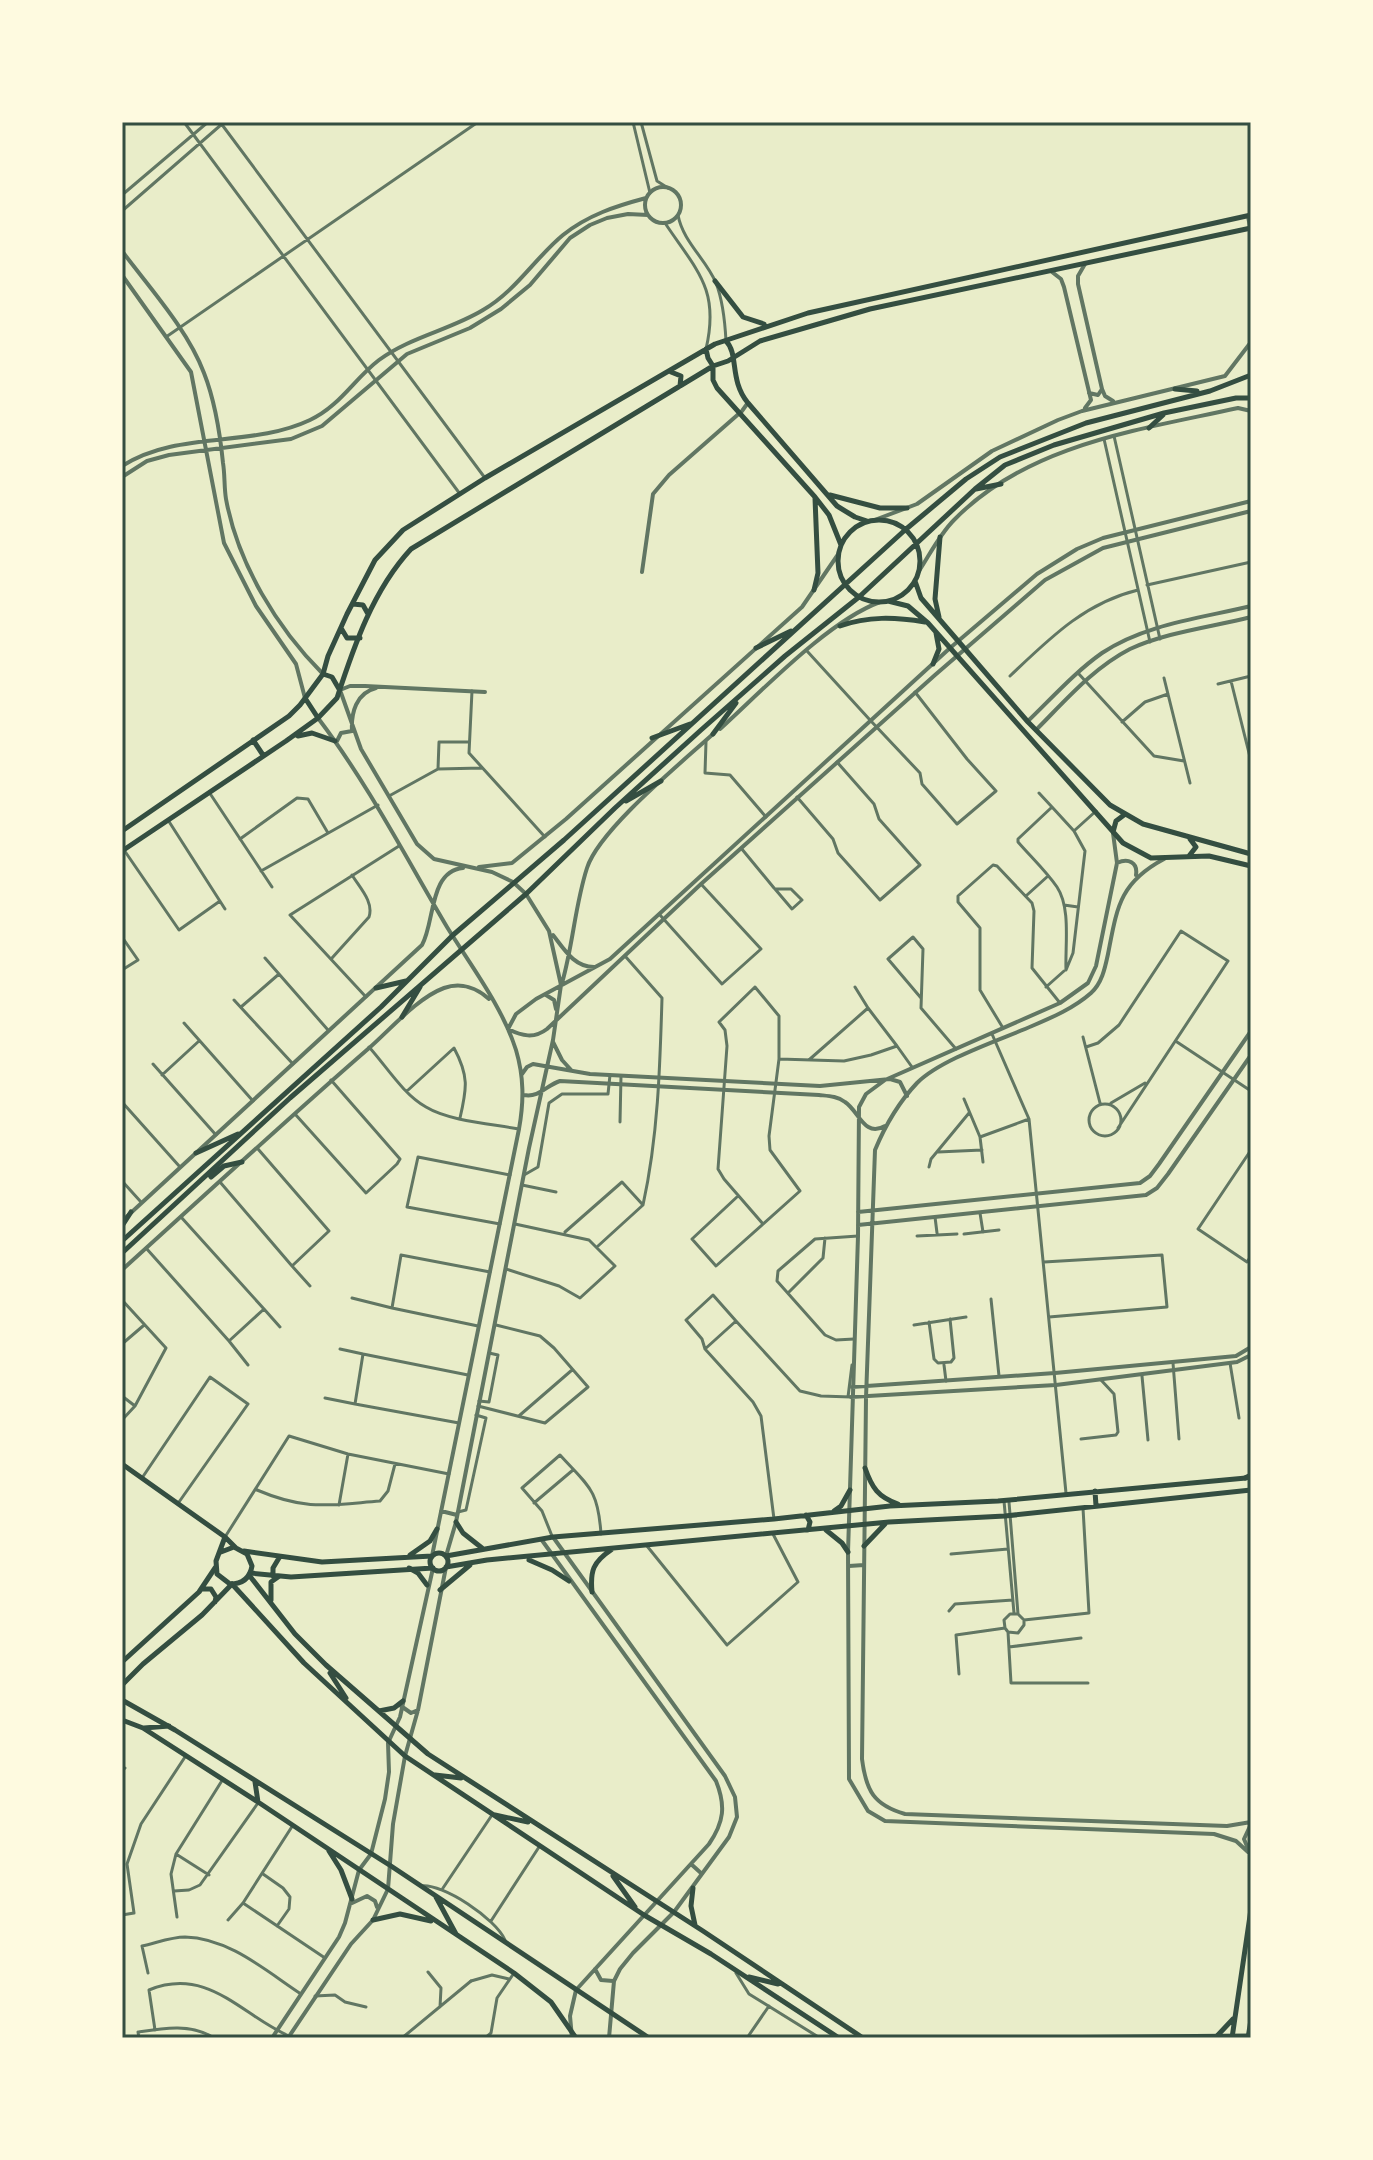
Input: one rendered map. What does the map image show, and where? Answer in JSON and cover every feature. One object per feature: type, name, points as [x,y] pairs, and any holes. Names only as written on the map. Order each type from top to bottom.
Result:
[{"type":"main road","points":[[122,831],[289,716],[323,674],[341,627],[375,560],[403,530],[485,478],[706,349],[769,324],[808,313],[1249,215]]},
{"type":"main road","points":[[123,850],[286,741],[334,703],[369,615],[393,568],[411,549],[713,366],[760,341],[830,319],[1095,260],[1251,230]]},
{"type":"main road","points":[[715,281],[743,317],[756,323],[769,324]]},
{"type":"main road","points":[[706,349],[717,388],[815,497],[833,523],[840,549],[839,567],[846,585],[859,597],[880,602],[904,594],[919,571],[920,558],[916,544],[905,530],[889,521],[870,521],[853,516],[837,506],[748,403],[737,386],[732,347],[726,341]]},
{"type":"main road","points":[[671,372],[681,376],[680,387]]},
{"type":"main road","points":[[122,1241],[453,935],[564,840],[905,530],[966,479],[1000,457],[1086,423],[1210,391],[1251,375]]},
{"type":"main road","points":[[1175,389],[1210,391]]},
{"type":"main road","points":[[122,1253],[290,1098],[526,894],[615,808],[743,693],[859,597],[1005,465],[1054,445],[1164,413],[1236,398],[1251,398]]},
{"type":"main road","points":[[1149,428],[1164,413]]},
{"type":"main road","points":[[975,489],[1001,484]]},
{"type":"main road","points":[[827,494],[871,507],[907,508]]},
{"type":"main road","points":[[814,590],[818,573],[815,497]]},
{"type":"main road","points":[[840,549],[852,530],[870,521]]},
{"type":"main road","points":[[939,618],[935,599],[940,537]]},
{"type":"main road","points":[[915,581],[921,598],[1028,722],[1106,802],[1143,824],[1251,854]]},
{"type":"main road","points":[[888,601],[908,606],[928,623],[1113,833],[1142,855],[1164,859],[1220,857],[1251,866]]},
{"type":"main road","points":[[352,604],[363,605],[369,615]]},
{"type":"main road","points":[[840,626],[858,619],[877,617],[928,623]]},
{"type":"main road","points":[[341,627],[347,638],[360,638]]},
{"type":"main road","points":[[756,648],[796,629]]},
{"type":"main road","points":[[933,664],[939,649],[936,632]]},
{"type":"main road","points":[[323,674],[332,677],[340,690]]},
{"type":"main road","points":[[713,734],[743,693]]},
{"type":"main road","points":[[305,698],[318,718]]},
{"type":"main road","points":[[652,738],[695,723]]},
{"type":"main road","points":[[286,741],[304,733],[336,742]]},
{"type":"main road","points":[[253,740],[263,755]]},
{"type":"main road","points":[[615,808],[661,781]]},
{"type":"main road","points":[[1096,811],[1103,808],[1106,802]]},
{"type":"main road","points":[[1113,833],[1116,821],[1124,815]]},
{"type":"main road","points":[[1188,838],[1196,847],[1188,856]]},
{"type":"main road","points":[[376,988],[407,980]]},
{"type":"main road","points":[[402,1017],[424,981]]},
{"type":"main road","points":[[196,1153],[243,1132]]},
{"type":"main road","points":[[178,1202],[224,1166],[242,1162]]},
{"type":"main road","points":[[122,1223],[131,1212]]},
{"type":"main road","points":[[122,1464],[236,1548],[279,1558],[322,1562],[406,1558],[439,1553],[446,1556],[553,1537],[1249,1477]]},
{"type":"main road","points":[[865,1468],[878,1494],[903,1506]]},
{"type":"main road","points":[[832,1512],[841,1506],[850,1490]]},
{"type":"main road","points":[[249,1574],[323,1576],[408,1568],[441,1570],[474,1561],[565,1555],[888,1522],[1008,1515],[1251,1490]]},
{"type":"main road","points":[[1095,1491],[1096,1506]]},
{"type":"main road","points":[[888,1522],[890,1506]]},
{"type":"main road","points":[[806,1515],[810,1522],[808,1530]]},
{"type":"main road","points":[[457,1516],[463,1533],[485,1548]]},
{"type":"main road","points":[[864,1546],[888,1522]]},
{"type":"main road","points":[[406,1558],[423,1548],[437,1529]]},
{"type":"main road","points":[[825,1529],[848,1552]]},
{"type":"main road","points":[[122,1662],[201,1589],[215,1568],[225,1537]]},
{"type":"main road","points":[[221,1552],[236,1548]]},
{"type":"main road","points":[[485,1548],[487,1560]]},
{"type":"main road","points":[[592,1592],[590,1575],[593,1566],[611,1550]]},
{"type":"main road","points":[[122,1685],[215,1603],[232,1584],[242,1582],[249,1574],[251,1560],[244,1551]]},
{"type":"main road","points":[[432,1556],[433,1568]]},
{"type":"main road","points":[[446,1556],[446,1567]]},
{"type":"main road","points":[[276,1576],[273,1568],[279,1558]]},
{"type":"main road","points":[[524,1558],[569,1581]]},
{"type":"main road","points":[[344,1560],[345,1573]]},
{"type":"main road","points":[[439,1592],[474,1561]]},
{"type":"main road","points":[[322,1562],[323,1576]]},
{"type":"main road","points":[[215,1568],[221,1579],[232,1584],[294,1652],[405,1756],[662,1927],[839,2038]]},
{"type":"main road","points":[[408,1568],[418,1573],[427,1585]]},
{"type":"main road","points":[[249,1574],[295,1634],[376,1711],[428,1754],[863,2038]]},
{"type":"main road","points":[[271,1601],[271,1582],[276,1576]]},
{"type":"main road","points":[[201,1589],[208,1588],[214,1592],[215,1603]]},
{"type":"main road","points":[[326,1665],[350,1706]]},
{"type":"main road","points":[[122,1700],[169,1726],[391,1866],[649,2038]]},
{"type":"main road","points":[[376,1711],[402,1704]]},
{"type":"main road","points":[[122,1720],[143,1728],[223,1779],[456,1935],[551,2002],[573,2037]]},
{"type":"main road","points":[[143,1728],[169,1726]]},
{"type":"main road","points":[[434,1775],[464,1778]]},
{"type":"main road","points":[[255,1781],[258,1802]]},
{"type":"main road","points":[[492,1815],[533,1823]]},
{"type":"main road","points":[[326,1846],[341,1870],[351,1901]]},
{"type":"main road","points":[[612,1873],[641,1913]]},
{"type":"main road","points":[[693,1888],[692,1918],[695,1926]]},
{"type":"main road","points":[[436,1896],[456,1935]]},
{"type":"main road","points":[[1232,2037],[1251,1909]]},
{"type":"main road","points":[[373,1920],[400,1914],[440,1924]]},
{"type":"main road","points":[[744,1976],[782,1985]]},
{"type":"main road","points":[[1217,2036],[1236,2015]]},
{"type":"main road","points":[[1026,2038],[1249,2037],[1251,2020]]},
{"type":"street","points":[[184,122],[460,494]]},
{"type":"street","points":[[122,195],[208,122]]},
{"type":"street","points":[[466,122],[471,128]]},
{"type":"street","points":[[166,337],[478,122]]},
{"type":"street","points":[[122,211],[221,123],[485,478]]},
{"type":"street","points":[[706,349],[712,324],[709,298],[704,283],[665,223],[653,220],[645,210],[648,195],[633,124],[642,123],[657,181],[680,200],[679,224],[715,281],[725,322],[726,341]]},
{"type":"street","points":[[166,158],[173,166]]},
{"type":"street","points":[[122,466],[141,454],[277,432],[313,419],[343,398],[368,370],[391,352],[486,308],[516,285],[562,235],[588,218],[648,195],[655,189],[668,188]]},
{"type":"street","points":[[122,477],[147,461],[169,455],[291,439],[322,426],[407,354],[470,328],[501,309],[530,285],[570,238],[590,225],[628,214],[648,215]]},
{"type":"street","points":[[665,223],[678,215]]},
{"type":"street","points":[[1249,215],[1251,230]]},
{"type":"street","points":[[684,253],[692,247]]},
{"type":"street","points":[[122,251],[178,327],[203,370],[213,400],[226,498],[237,542],[256,584],[307,658],[323,674]]},
{"type":"street","points":[[1095,260],[1081,269],[1078,284],[1102,389],[1105,396],[1116,402]]},
{"type":"street","points":[[1041,272],[1057,275],[1064,287],[1089,393],[1090,404],[1082,411]]},
{"type":"street","points":[[122,275],[195,381],[203,442],[224,543],[239,577],[296,664],[305,698]]},
{"type":"street","points":[[1064,287],[1071,280],[1078,284]]},
{"type":"street","points":[[428,336],[431,345]]},
{"type":"street","points":[[870,521],[926,499],[992,451],[1082,411],[1225,376],[1251,342]]},
{"type":"street","points":[[1089,393],[1098,395],[1102,389]]},
{"type":"street","points":[[343,398],[348,406]]},
{"type":"street","points":[[642,572],[653,494],[669,475],[748,403]]},
{"type":"street","points":[[919,571],[954,520],[1019,472],[1061,452],[1114,436],[1238,408],[1251,411]]},
{"type":"street","points":[[1114,436],[1160,639]]},
{"type":"street","points":[[1104,439],[1150,642]]},
{"type":"street","points":[[815,497],[821,487]]},
{"type":"street","points":[[508,1029],[523,1036],[543,1033],[870,720],[1018,589],[1057,560],[1103,538],[1135,528],[1251,501]]},
{"type":"street","points":[[508,1029],[513,1018],[543,995],[610,959],[662,917],[957,655],[1026,595],[1063,568],[1127,540],[1251,511]]},
{"type":"street","points":[[131,1212],[422,945],[444,876],[457,868],[512,863],[545,837],[652,738],[802,607],[840,549]]},
{"type":"street","points":[[1147,585],[1251,562]]},
{"type":"street","points":[[1010,676],[1072,619],[1119,595],[1138,590]]},
{"type":"street","points":[[446,1556],[480,1403],[553,1040],[561,985],[593,852],[603,838],[661,781],[807,651],[861,610],[880,602]]},
{"type":"street","points":[[1028,722],[1103,652],[1156,628],[1251,606]]},
{"type":"street","points":[[1036,730],[1111,660],[1150,642],[1251,617]]},
{"type":"street","points":[[273,631],[282,623]]},
{"type":"street","points":[[278,637],[287,629]]},
{"type":"street","points":[[807,651],[920,773],[922,784],[957,824],[996,791],[915,692]]},
{"type":"street","points":[[1078,673],[1154,756],[1184,761]]},
{"type":"street","points":[[1218,684],[1251,676]]},
{"type":"street","points":[[1164,678],[1190,783]]},
{"type":"street","points":[[1231,681],[1251,761]]},
{"type":"street","points":[[485,692],[382,686],[350,686],[340,690],[352,731],[417,844],[446,863],[492,872],[513,882],[526,894],[549,931],[570,956],[583,966],[597,967]]},
{"type":"street","points":[[352,731],[353,710],[359,698],[368,690],[382,686]]},
{"type":"street","points":[[472,691],[469,753],[545,837]]},
{"type":"street","points":[[1122,722],[1145,702],[1168,694]]},
{"type":"street","points":[[318,718],[378,805],[494,1003],[508,1029],[522,1074],[524,1095],[519,1129],[432,1556]]},
{"type":"street","points":[[336,742],[341,733],[352,731]]},
{"type":"street","points":[[706,741],[705,773],[730,775],[766,817]]},
{"type":"street","points":[[438,769],[439,742],[470,742]]},
{"type":"street","points":[[797,797],[833,839],[838,853],[880,900],[920,865],[879,819],[874,804],[837,762]]},
{"type":"street","points":[[389,796],[438,769],[483,768]]},
{"type":"street","points":[[209,792],[272,887]]},
{"type":"street","points":[[1039,793],[1074,831],[1085,851],[1073,953],[1066,970],[1046,987]]},
{"type":"street","points":[[240,839],[297,798],[308,799],[328,833]]},
{"type":"street","points":[[261,871],[378,805]]},
{"type":"street","points":[[1052,807],[1018,839],[1056,885],[1064,905],[1066,970]]},
{"type":"street","points":[[1074,831],[1096,811]]},
{"type":"street","points":[[168,820],[225,909]]},
{"type":"street","points":[[850,1397],[858,1236],[857,1116],[866,1094],[885,1080],[912,1067],[1060,1003],[1088,983],[1096,966],[1117,863],[1113,833]]},
{"type":"street","points":[[366,997],[290,915],[401,844]]},
{"type":"street","points":[[741,848],[775,889],[792,909],[802,900],[791,889],[775,889]]},
{"type":"street","points":[[123,850],[179,930],[220,901]]},
{"type":"street","points":[[1164,859],[1136,878],[1121,896],[1105,971],[1095,989],[1079,1003],[1060,1013],[936,1068],[917,1083],[907,1096],[885,1126],[875,1150],[866,1387],[862,1759],[864,1776],[877,1801],[888,1809],[905,1814],[1227,1826],[1251,1823]]},
{"type":"street","points":[[1117,863],[1130,860],[1137,871],[1136,878]]},
{"type":"street","points":[[1003,1028],[980,990],[980,928],[958,902],[958,896],[993,865],[1026,895],[1034,911],[1032,968],[1060,1003]]},
{"type":"street","points":[[332,958],[369,917],[371,910],[352,875]]},
{"type":"street","points":[[1026,895],[1048,876]]},
{"type":"street","points":[[662,917],[722,984],[761,949],[701,884]]},
{"type":"street","points":[[1064,905],[1078,907]]},
{"type":"street","points":[[549,931],[561,985]]},
{"type":"street","points":[[1086,1047],[1110,1035],[1119,1025],[1181,931],[1228,961],[1176,1042],[1118,1128],[1105,1136],[1092,1129],[1089,1114],[1100,1104],[1109,1104],[1149,1081]]},
{"type":"street","points":[[122,937],[138,960],[122,970]]},
{"type":"street","points":[[921,998],[888,959],[913,937],[923,949],[921,1008],[956,1049]]},
{"type":"street","points":[[598,1246],[643,1205],[659,1078],[662,998],[624,955]]},
{"type":"street","points":[[265,958],[328,1030]]},
{"type":"street","points":[[241,1007],[279,974]]},
{"type":"street","points":[[122,1270],[331,1080],[434,993],[449,987],[471,988],[494,1003]]},
{"type":"street","points":[[738,1196],[692,1239],[716,1266],[800,1191],[770,1150],[779,1059],[779,1016],[755,987],[719,1022],[725,1030],[727,1046],[718,1169],[763,1224]]},
{"type":"street","points":[[855,987],[912,1067]]},
{"type":"street","points":[[543,995],[554,1000],[556,1020]]},
{"type":"street","points":[[234,1000],[293,1064]]},
{"type":"street","points":[[810,1059],[868,1008]]},
{"type":"street","points":[[513,1018],[514,1026],[523,1036]]},
{"type":"street","points":[[184,1023],[253,1101]]},
{"type":"street","points":[[858,1212],[1140,1183],[1150,1176],[1251,1031]]},
{"type":"street","points":[[992,1033],[1029,1119],[1066,1493]]},
{"type":"street","points":[[1083,1037],[1100,1104]]},
{"type":"street","points":[[553,1040],[558,1054],[574,1072]]},
{"type":"street","points":[[162,1075],[199,1041]]},
{"type":"street","points":[[1176,1042],[1251,1091]]},
{"type":"street","points":[[779,1059],[844,1061],[897,1046]]},
{"type":"street","points":[[369,1047],[407,1091],[427,1108],[460,1118],[519,1129]]},
{"type":"street","points":[[407,1091],[454,1048],[465,1068],[467,1090],[460,1118]]},
{"type":"street","points":[[858,1225],[1146,1195],[1157,1188],[1251,1055]]},
{"type":"street","points":[[153,1064],[216,1135]]},
{"type":"street","points":[[522,1074],[525,1068],[533,1064],[621,1076],[776,1084],[834,1086],[885,1080],[900,1082],[907,1096]]},
{"type":"street","points":[[524,1175],[538,1167],[549,1103],[562,1094],[608,1094],[610,1075]]},
{"type":"street","points":[[620,1122],[621,1076]]},
{"type":"street","points":[[295,1114],[366,1193],[397,1164],[400,1159],[331,1080]]},
{"type":"street","points":[[524,1095],[540,1093],[550,1084],[560,1081],[834,1096],[847,1102],[870,1129],[879,1130],[885,1126]]},
{"type":"street","points":[[964,1099],[980,1137],[983,1162]]},
{"type":"street","points":[[122,1102],[180,1167]]},
{"type":"street","points":[[1109,1104],[1119,1114],[1118,1128]]},
{"type":"street","points":[[929,1167],[936,1152],[969,1113]]},
{"type":"street","points":[[980,1137],[1029,1119]]},
{"type":"street","points":[[258,1149],[329,1231],[292,1266]]},
{"type":"street","points":[[936,1152],[982,1150]]},
{"type":"street","points":[[1251,1150],[1198,1229],[1247,1262],[1251,1256]]},
{"type":"street","points":[[500,1224],[407,1207],[418,1157],[510,1175]]},
{"type":"street","points":[[122,1181],[141,1202]]},
{"type":"street","points":[[220,1182],[310,1286]]},
{"type":"street","points":[[564,1233],[622,1182],[643,1205]]},
{"type":"street","points":[[522,1185],[556,1192]]},
{"type":"street","points":[[980,1213],[983,1232]]},
{"type":"street","points":[[181,1217],[280,1327]]},
{"type":"street","points":[[935,1217],[937,1235]]},
{"type":"street","points":[[506,1269],[559,1286],[580,1298],[615,1266],[589,1240],[515,1224]]},
{"type":"street","points":[[964,1234],[999,1230]]},
{"type":"street","points":[[917,1236],[957,1234]]},
{"type":"street","points":[[854,1339],[836,1340],[825,1335],[777,1281],[778,1271],[815,1239],[858,1236]]},
{"type":"street","points":[[788,1293],[823,1258],[825,1238]]},
{"type":"street","points":[[146,1248],[248,1365]]},
{"type":"street","points":[[392,1308],[401,1255],[490,1272]]},
{"type":"street","points":[[1044,1262],[1162,1255],[1167,1307],[1049,1317]]},
{"type":"street","points":[[774,1519],[761,1416],[753,1402],[705,1349],[702,1339],[686,1320],[713,1295],[800,1391],[821,1396],[866,1398],[1056,1385],[1174,1372],[1230,1363],[1251,1355]]},
{"type":"street","points":[[352,1298],[478,1326]]},
{"type":"street","points":[[991,1299],[999,1376]]},
{"type":"street","points":[[122,1300],[166,1348],[135,1406],[122,1420]]},
{"type":"street","points":[[229,1341],[264,1309]]},
{"type":"street","points":[[914,1325],[966,1317]]},
{"type":"street","points":[[929,1322],[934,1359],[944,1363],[954,1358],[950,1319]]},
{"type":"street","points":[[705,1349],[736,1321]]},
{"type":"street","points":[[122,1344],[144,1324]]},
{"type":"street","points":[[480,1403],[545,1423],[588,1387],[540,1336],[494,1325]]},
{"type":"street","points":[[852,1387],[1236,1356],[1251,1347]]},
{"type":"street","points":[[340,1349],[470,1375]]},
{"type":"street","points":[[480,1403],[489,1402],[498,1355],[489,1353]]},
{"type":"street","points":[[355,1404],[363,1354]]},
{"type":"street","points":[[1173,1362],[1179,1439]]},
{"type":"street","points":[[944,1363],[946,1381]]},
{"type":"street","points":[[1230,1363],[1239,1418]]},
{"type":"street","points":[[853,1364],[848,1552],[849,1779],[868,1811],[885,1821],[903,1824],[1225,1837],[1236,1841],[1250,1854]]},
{"type":"street","points":[[520,1415],[572,1370]]},
{"type":"street","points":[[1142,1376],[1148,1440]]},
{"type":"street","points":[[142,1478],[210,1377],[248,1404],[177,1504]]},
{"type":"street","points":[[1081,1439],[1116,1435],[1118,1432],[1114,1394],[1101,1380]]},
{"type":"street","points":[[122,1396],[135,1406]]},
{"type":"street","points":[[325,1398],[459,1423]]},
{"type":"street","points":[[457,1516],[466,1510],[486,1418],[476,1415]]},
{"type":"street","points":[[225,1537],[289,1436],[348,1454],[449,1474]]},
{"type":"street","points":[[339,1505],[348,1454]]},
{"type":"street","points":[[601,1534],[599,1506],[594,1494],[560,1455],[522,1488],[549,1524],[553,1537],[565,1555],[725,1776],[735,1797],[737,1817],[729,1837],[693,1888],[662,1927],[633,1953],[614,1981],[609,2038]]},
{"type":"street","points":[[257,1490],[280,1500],[309,1506],[380,1501],[385,1497],[395,1464]]},
{"type":"street","points":[[534,1503],[573,1470]]},
{"type":"street","points":[[1006,1500],[1016,1614]]},
{"type":"street","points":[[1008,1515],[1013,1600],[1016,1614],[1024,1620],[1089,1613],[1083,1508]]},
{"type":"street","points":[[441,1511],[457,1516]]},
{"type":"street","points":[[647,1546],[727,1645],[798,1582],[773,1534]]},
{"type":"street","points":[[541,1539],[716,1781],[723,1797],[723,1815],[718,1831],[691,1864],[641,1913],[576,1990],[570,2016],[573,2037]]},
{"type":"street","points":[[951,1554],[1008,1549]]},
{"type":"street","points":[[849,1566],[864,1565]]},
{"type":"street","points":[[155,2030],[149,1990],[175,1984],[200,1986],[227,1996],[289,2037],[351,1944],[373,1920],[388,1889],[393,1824],[405,1756],[418,1710],[446,1567]]},
{"type":"street","points":[[272,2038],[339,1937],[359,1870],[371,1854],[389,1772],[388,1743],[402,1704],[433,1568]]},
{"type":"street","points":[[574,1588],[585,1583]]},
{"type":"street","points":[[426,1593],[439,1592]]},
{"type":"street","points":[[949,1611],[955,1604],[1013,1600]]},
{"type":"street","points":[[1016,1614],[1004,1620],[1011,1683],[1088,1683]]},
{"type":"street","points":[[959,1674],[956,1635],[1006,1630],[1018,1633],[1024,1620]]},
{"type":"street","points":[[1009,1647],[1081,1638]]},
{"type":"street","points":[[848,1643],[862,1642]]},
{"type":"street","points":[[402,1704],[411,1713],[418,1710]]},
{"type":"street","points":[[674,1724],[683,1717]]},
{"type":"street","points":[[122,1915],[134,1913],[125,1873],[141,1824],[185,1756]]},
{"type":"street","points":[[389,1772],[402,1777]]},
{"type":"street","points":[[177,1917],[171,1874],[176,1854],[223,1779]]},
{"type":"street","points":[[174,1891],[200,1885],[258,1802]]},
{"type":"street","points":[[442,1889],[492,1815]]},
{"type":"street","points":[[1061,1819],[1061,1830]]},
{"type":"street","points":[[1250,1854],[1244,1839],[1251,1823]]},
{"type":"street","points":[[228,1920],[263,1874],[293,1825]]},
{"type":"street","points":[[1225,1837],[1227,1826]]},
{"type":"street","points":[[491,1921],[539,1847]]},
{"type":"street","points":[[176,1854],[209,1875]]},
{"type":"street","points":[[691,1864],[702,1874]]},
{"type":"street","points":[[263,1874],[290,1897],[289,1909],[277,1926]]},
{"type":"street","points":[[421,1886],[431,1885],[442,1889],[491,1921],[503,1934],[506,1944]]},
{"type":"street","points":[[351,1901],[367,1896],[375,1901],[378,1910]]},
{"type":"street","points":[[243,1903],[325,1958]]},
{"type":"street","points":[[148,1973],[142,1946],[181,1937],[205,1939],[221,1944],[301,1994]]},
{"type":"street","points":[[595,1969],[601,1980],[614,1981]]},
{"type":"street","points":[[733,1969],[749,1994],[820,2038]]},
{"type":"street","points":[[428,1972],[441,1988],[440,2007]]},
{"type":"street","points":[[402,2038],[471,1981],[492,1975],[512,1976]]},
{"type":"street","points":[[464,2038],[485,2038],[491,2033],[497,1998],[512,1976]]},
{"type":"street","points":[[315,1996],[335,1995],[345,2002],[366,2007]]},
{"type":"street","points":[[747,2038],[769,2006]]},
{"type":"street","points":[[139,2038],[138,2032],[183,2027],[214,2038]]}]
